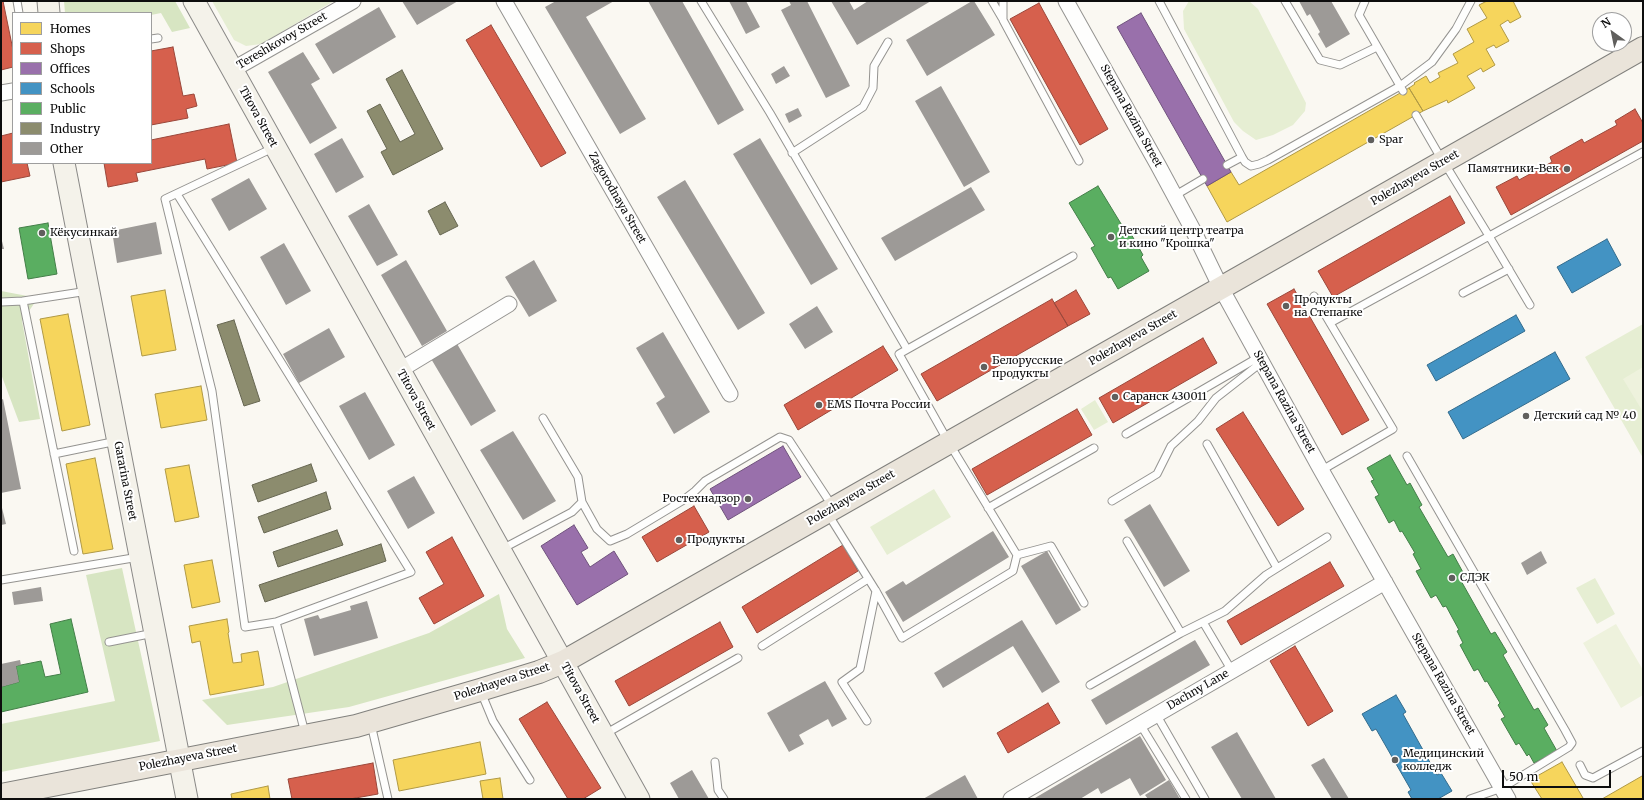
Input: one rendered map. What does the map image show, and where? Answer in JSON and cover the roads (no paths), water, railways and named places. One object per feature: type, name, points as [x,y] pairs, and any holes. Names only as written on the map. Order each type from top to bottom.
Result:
[{"type":"main road","points":[[48,1],[49,12]]},
{"type":"main road","name":"Titova Street","points":[[194,1],[274,147],[639,799]]},
{"type":"main road","name":"Polezhayeva Street","points":[[1,794],[370,722],[539,672],[562,662],[1643,48]]},
{"type":"main road","name":"Gararina Street","points":[[64,164],[187,799]]},
{"type":"street","name":"Tereshkovoy Street","points":[[232,70],[353,1]]},
{"type":"street","name":"Zagorodnaya Street","points":[[504,1],[730,394]]},
{"type":"street","name":"Stepana Razina Street","points":[[1066,1],[1174,196],[1221,288],[1505,793]]},
{"type":"street","points":[[1,93],[12,90]]},
{"type":"street","points":[[400,370],[509,304]]},
{"type":"street","name":"Dachny Lane","points":[[1011,799],[1385,582]]},
{"type":"lane","points":[[17,1],[19,12]]},
{"type":"lane","points":[[701,1],[907,349]]},
{"type":"lane","points":[[992,1],[1079,161]]},
{"type":"lane","points":[[1003,1],[1003,20]]},
{"type":"lane","points":[[1159,1],[1242,157],[1245,162],[1251,166],[1259,164],[1401,88],[1432,62],[1456,29],[1471,1]]},
{"type":"lane","points":[[1285,1],[1320,60],[1340,65],[1376,47]]},
{"type":"lane","points":[[1365,1],[1359,15],[1376,47],[1401,88]]},
{"type":"lane","points":[[792,153],[863,107],[873,88],[874,66],[888,42]]},
{"type":"lane","points":[[1416,115],[1443,162],[1490,236],[1530,305]]},
{"type":"lane","points":[[177,194],[410,572],[276,622],[245,627],[212,391],[165,199],[274,147]]},
{"type":"lane","points":[[1330,323],[1643,152]]},
{"type":"lane","points":[[1227,165],[1242,157]]},
{"type":"lane","points":[[1174,196],[1203,179]]},
{"type":"lane","points":[[542,418],[578,477],[582,502],[597,529],[610,541],[627,534],[682,501],[705,481],[780,437],[789,440],[902,638],[1013,571],[1017,555],[948,443],[899,354],[1073,256]]},
{"type":"lane","points":[[1463,294],[1509,269]]},
{"type":"lane","points":[[1,302],[23,301],[88,291]]},
{"type":"lane","points":[[1314,296],[1393,429],[1322,470]]},
{"type":"lane","points":[[23,301],[74,551]]},
{"type":"lane","points":[[1126,434],[1261,360]]},
{"type":"lane","points":[[1112,501],[1157,474],[1171,446],[1198,421],[1216,398],[1261,360]]},
{"type":"lane","points":[[54,454],[117,441]]},
{"type":"lane","points":[[1207,444],[1277,568]]},
{"type":"lane","points":[[988,508],[1094,448]]},
{"type":"lane","points":[[1407,456],[1566,730],[1572,743],[1570,747],[1505,793],[1470,799]]},
{"type":"lane","points":[[500,550],[572,512],[582,502]]},
{"type":"lane","points":[[1090,685],[1181,633],[1225,611],[1266,575],[1327,537]]},
{"type":"lane","points":[[1127,541],[1181,633]]},
{"type":"lane","points":[[1017,555],[1051,546],[1084,603]]},
{"type":"lane","points":[[1,580],[139,557]]},
{"type":"lane","points":[[762,646],[868,579]]},
{"type":"lane","points":[[867,721],[842,682],[860,669],[876,591]]},
{"type":"lane","points":[[276,622],[306,735]]},
{"type":"lane","points":[[1203,622],[1232,671]]},
{"type":"lane","points":[[109,642],[154,633]]},
{"type":"lane","points":[[603,735],[738,658]]},
{"type":"lane","points":[[480,690],[493,721],[530,780]]},
{"type":"lane","points":[[1156,714],[1205,799]]},
{"type":"lane","points":[[370,722],[388,799]]},
{"type":"lane","points":[[1140,724],[1186,799]]},
{"type":"lane","points":[[1580,765],[1586,775],[1593,778],[1643,751]]},
{"type":"lane","points":[[715,762],[718,790],[724,799]]},
{"type":"place","name":"Spar","points":[[1371,140]]},
{"type":"place","name":"Памятники-Век","points":[[1567,169]]},
{"type":"place","name":"Кёкусинкай","points":[[42,233]]},
{"type":"place","name":"Детский центр театра и кино \"Крошка\"","points":[[1111,237]]},
{"type":"place","name":"Продукты на Степанке","points":[[1286,306]]},
{"type":"place","name":"Белорусские продукты","points":[[984,367]]},
{"type":"place","name":"Саранск 430011","points":[[1115,397]]},
{"type":"place","name":"EMS Почта России","points":[[819,405]]},
{"type":"place","name":"Детский сад № 40","points":[[1526,416]]},
{"type":"place","name":"Ростехнадзор","points":[[748,499]]},
{"type":"place","name":"Продукты","points":[[679,540]]},
{"type":"place","name":"СДЭК","points":[[1452,578]]},
{"type":"place","name":"Медицинский колледж","points":[[1395,760]]}]
